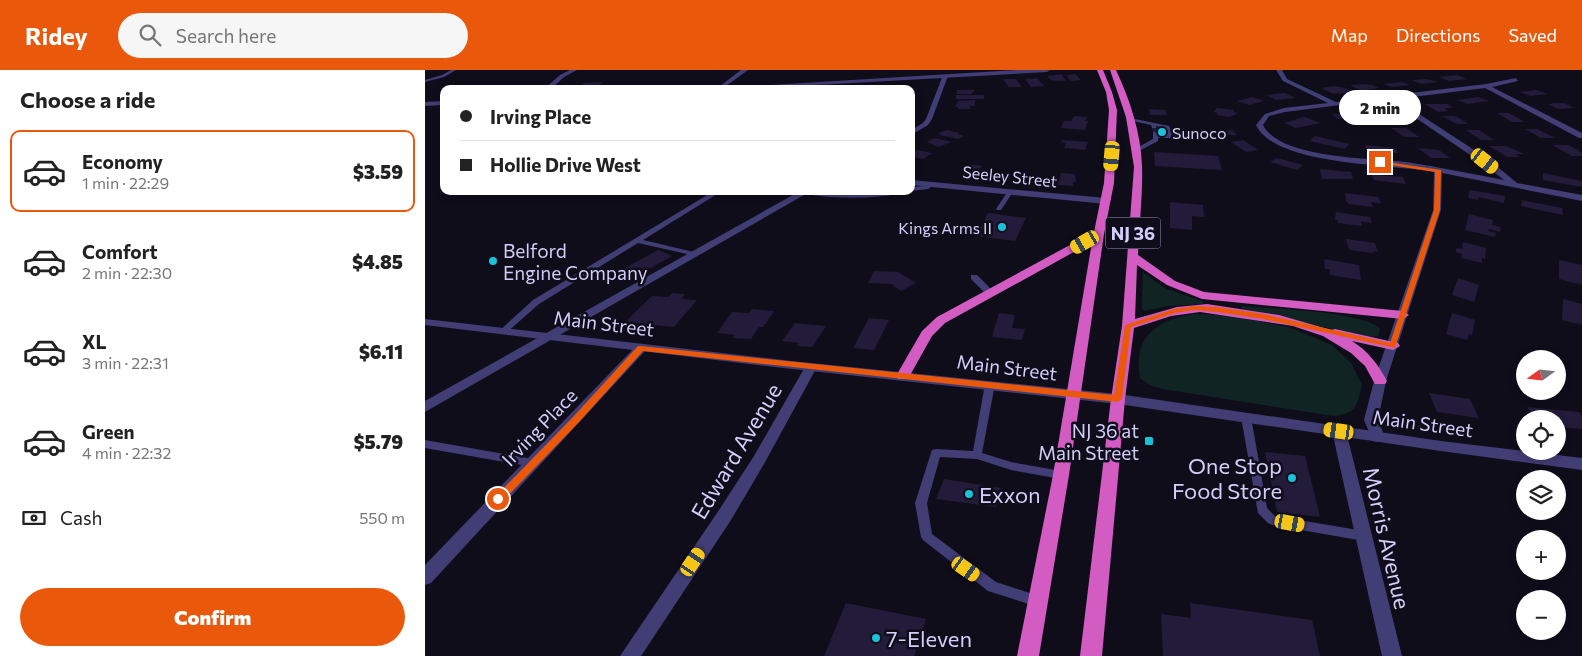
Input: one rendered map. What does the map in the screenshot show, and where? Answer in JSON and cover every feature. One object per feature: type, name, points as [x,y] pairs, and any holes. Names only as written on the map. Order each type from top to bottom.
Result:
[{"type":"highway","name":"NJ 36","points":[[1028,656],[1061,476],[1072,395],[1106,201],[1113,143],[1113,110],[1109,92],[1099,70]]},
{"type":"highway","name":"NJ 36","points":[[1091,656],[1118,399],[1128,326],[1138,167],[1137,150],[1125,99],[1113,70]]},
{"type":"highway","points":[[903,376],[927,334],[941,320],[1099,234]]},
{"type":"highway","points":[[1131,255],[1171,283],[1202,295],[1403,315]]},
{"type":"highway","points":[[1128,326],[1174,311],[1195,308],[1263,316],[1393,346]]},
{"type":"highway","points":[[1318,329],[1347,344],[1368,361],[1380,381]]},
{"type":"street","points":[[553,85],[574,70]]},
{"type":"street","points":[[723,85],[745,70]]},
{"type":"street","points":[[776,85],[1047,70]]},
{"type":"street","points":[[1279,70],[1285,80],[1334,104]]},
{"type":"street","points":[[915,131],[929,120],[945,76]]},
{"type":"street","points":[[1516,80],[1486,86],[1283,110],[1264,116],[1260,122],[1260,128],[1273,140],[1285,146],[1323,156],[1419,166],[1582,198]]},
{"type":"street","points":[[1486,86],[1582,136]]},
{"type":"street","points":[[1389,97],[1485,161],[1516,185]]},
{"type":"street","points":[[425,104],[440,103]]},
{"type":"street","points":[[1378,436],[1371,420],[1380,381],[1437,210],[1438,170]]},
{"type":"street","name":"Seeley Street","points":[[915,182],[1106,201]]},
{"type":"street","points":[[425,408],[801,195]]},
{"type":"street","name":"Main Street","points":[[425,322],[811,367],[990,384],[1118,399],[1582,464]]},
{"type":"street","name":"Irving Place","points":[[425,577],[641,348]]},
{"type":"street","name":"Edward Avenue","points":[[630,656],[735,500],[811,367]]},
{"type":"street","name":"Morris Avenue","points":[[1339,431],[1392,656]]},
{"type":"lane","points":[[425,81],[443,76],[454,70]]},
{"type":"lane","points":[[1130,119],[1155,130],[1156,140],[1153,144],[1137,150]]},
{"type":"lane","points":[[915,189],[926,188],[932,184]]},
{"type":"lane","points":[[999,209],[1010,192]]},
{"type":"lane","points":[[502,332],[536,302],[713,195]]},
{"type":"lane","points":[[816,195],[886,195]]},
{"type":"lane","points":[[638,241],[696,254]]},
{"type":"lane","points":[[973,277],[990,293]]},
{"type":"lane","points":[[977,455],[990,384]]},
{"type":"lane","points":[[1246,417],[1262,510],[1272,520],[1364,536]]},
{"type":"lane","points":[[425,444],[533,464]]},
{"type":"lane","points":[[1038,601],[992,587],[966,569],[927,537],[921,503],[935,453],[977,455],[1011,466],[1061,476]]},
{"type":"green space","points":[[1143,272],[1166,289],[1203,301],[1203,304],[1167,306],[1144,311],[1142,308]]},
{"type":"green space","points":[[1242,306],[1316,312],[1356,318],[1371,323],[1380,329],[1378,336],[1369,337],[1242,309]]},
{"type":"green space","points":[[1192,314],[1227,315],[1288,327],[1332,345],[1351,363],[1362,385],[1357,404],[1347,413],[1333,416],[1162,389],[1150,385],[1140,378],[1140,352],[1144,342],[1149,334],[1167,321]]},
{"type":"building","points":[[1061,74],[1066,81],[1051,80],[1047,76]]},
{"type":"building","points":[[1075,74],[1081,80],[1071,81],[1066,75]]},
{"type":"building","points":[[1457,75],[1467,79],[1449,81],[1439,77]]},
{"type":"building","points":[[1037,78],[1044,86],[1031,87],[1025,79]]},
{"type":"building","points":[[1003,79],[1016,79],[1022,87],[1009,87]]},
{"type":"building","points":[[1425,79],[1438,82],[1422,84],[1412,80]]},
{"type":"building","points":[[602,82],[600,85],[582,85],[584,83]]},
{"type":"building","points":[[1402,82],[1410,85],[1392,87],[1383,84]]},
{"type":"building","points":[[1363,84],[1379,88],[1362,91],[1350,85]]},
{"type":"building","points":[[1334,86],[1353,92],[1334,94],[1321,88]]},
{"type":"building","points":[[957,90],[974,90],[974,92],[972,94],[957,94]]},
{"type":"building","points":[[1536,90],[1547,94],[1530,96],[1520,92]]},
{"type":"building","points":[[1285,93],[1295,98],[1276,100],[1266,95]]},
{"type":"building","points":[[956,95],[984,95],[984,99],[956,99]]},
{"type":"building","points":[[1252,97],[1264,101],[1249,105],[1237,101]]},
{"type":"building","points":[[1478,97],[1489,101],[1467,104],[1457,100]]},
{"type":"building","points":[[975,100],[975,106],[970,106],[970,109],[958,109],[958,107],[955,107],[958,101]]},
{"type":"building","points":[[1551,103],[1564,103],[1574,108],[1558,109],[1548,104],[1553,104]]},
{"type":"building","points":[[1425,104],[1447,104],[1453,108],[1444,108],[1448,111],[1438,112]]},
{"type":"building","points":[[1217,108],[1235,110],[1233,112],[1238,113],[1230,117],[1216,115],[1218,113],[1213,112]]},
{"type":"building","points":[[1149,109],[1165,110],[1167,115],[1150,115]]},
{"type":"building","points":[[1367,111],[1391,111],[1398,115],[1373,115]]},
{"type":"building","points":[[1497,113],[1509,113],[1525,122],[1512,122]]},
{"type":"building","points":[[1332,114],[1356,114],[1363,118],[1338,119]]},
{"type":"building","points":[[1074,116],[1087,117],[1085,121],[1088,121],[1085,130],[1061,128],[1064,121],[1071,121]]},
{"type":"building","points":[[1442,116],[1455,116],[1469,124],[1457,124]]},
{"type":"building","points":[[1304,117],[1321,123],[1296,128],[1284,123]]},
{"type":"building","points":[[1152,127],[1165,128],[1166,134],[1153,133]]},
{"type":"building","points":[[1391,128],[1406,128],[1419,137],[1404,137]]},
{"type":"building","points":[[1525,129],[1537,129],[1555,138],[1541,138]]},
{"type":"building","points":[[947,130],[964,136],[958,139],[939,135],[941,134],[938,133]]},
{"type":"building","points":[[1232,130],[1237,135],[1225,135],[1221,131]]},
{"type":"building","points":[[1466,130],[1479,130],[1494,140],[1481,140]]},
{"type":"building","points":[[1315,136],[1349,144],[1345,149],[1310,141]]},
{"type":"building","points":[[934,138],[952,142],[938,147],[927,142]]},
{"type":"building","points":[[1062,140],[1088,142],[1085,150],[1064,148],[1066,143],[1061,142]]},
{"type":"building","points":[[1243,140],[1258,150],[1246,152],[1231,142]]},
{"type":"building","points":[[1365,145],[1395,148],[1398,153],[1367,150]]},
{"type":"building","points":[[1552,145],[1568,145],[1580,151],[1582,156],[1572,156]]},
{"type":"building","points":[[1489,146],[1506,146],[1524,154],[1515,154],[1520,157],[1507,157]]},
{"type":"building","points":[[1418,148],[1439,150],[1450,158],[1431,158]]},
{"type":"building","points":[[915,150],[932,153],[923,159],[915,157]]},
{"type":"building","points":[[1154,152],[1218,156],[1222,170],[1155,166]]},
{"type":"building","points":[[1277,158],[1303,165],[1297,170],[1270,162]]},
{"type":"building","points":[[968,164],[982,166],[979,169],[991,171],[986,179],[965,177],[970,170],[965,169]]},
{"type":"building","points":[[1320,169],[1351,172],[1353,179],[1322,179]]},
{"type":"building","points":[[1061,173],[1075,174],[1076,182],[1073,182],[1073,186],[1058,185]]},
{"type":"building","points":[[1543,173],[1582,181],[1582,187],[1543,180]]},
{"type":"building","points":[[1372,175],[1403,177],[1406,184],[1374,180]]},
{"type":"building","points":[[1470,190],[1505,196],[1504,203],[1478,197],[1478,200],[1468,198]]},
{"type":"building","points":[[1345,193],[1378,197],[1381,203],[1371,202],[1373,207],[1349,204],[1346,201]]},
{"type":"building","points":[[1522,200],[1562,208],[1563,215],[1521,206]]},
{"type":"building","points":[[1170,202],[1203,205],[1204,217],[1192,216],[1192,230],[1170,228]]},
{"type":"building","points":[[1336,212],[1370,217],[1372,223],[1361,221],[1362,226],[1338,223],[1338,220],[1335,220]]},
{"type":"building","points":[[988,213],[1026,218],[1015,241],[976,236]]},
{"type":"building","points":[[1469,214],[1493,220],[1492,225],[1501,227],[1500,232],[1489,229],[1488,231],[1496,233],[1495,237],[1465,230]]},
{"type":"building","points":[[1346,239],[1375,243],[1378,252],[1349,250]]},
{"type":"building","points":[[1463,242],[1486,248],[1485,259],[1482,258],[1482,263],[1461,258],[1462,254],[1456,252],[1456,248],[1462,249]]},
{"type":"building","points":[[658,250],[672,256],[624,283],[608,277]]},
{"type":"building","points":[[1324,259],[1359,265],[1361,280],[1330,275],[1330,269],[1325,269]]},
{"type":"building","points":[[1559,260],[1582,265],[1582,285],[1559,279]]},
{"type":"building","points":[[874,271],[898,272],[916,283],[901,291],[891,284],[868,283]]},
{"type":"building","points":[[1458,278],[1479,285],[1474,302],[1452,295]]},
{"type":"building","points":[[672,293],[685,294],[681,299],[697,300],[674,327],[625,322],[652,296],[668,297]]},
{"type":"building","points":[[1563,299],[1582,304],[1582,325],[1562,320]]},
{"type":"building","points":[[752,309],[774,311],[763,327],[759,327],[751,339],[732,338],[735,335],[717,333],[732,312],[749,313]]},
{"type":"building","points":[[999,313],[1015,315],[1012,328],[1025,329],[1022,340],[992,337]]},
{"type":"building","points":[[1452,313],[1475,320],[1472,335],[1469,334],[1467,340],[1446,334]]},
{"type":"building","points":[[869,318],[889,320],[874,350],[853,348]]},
{"type":"building","points":[[795,323],[826,326],[812,347],[797,346],[799,343],[782,341]]},
{"type":"building","points":[[1429,393],[1470,399],[1479,418],[1437,412]]},
{"type":"building","points":[[1527,407],[1558,410],[1529,410]]},
{"type":"building","points":[[1566,411],[1579,412],[1582,416],[1582,429],[1566,428]]},
{"type":"building","points":[[1265,452],[1305,456],[1320,517],[1277,512]]},
{"type":"building","name":"Exxon","points":[[944,479],[1001,488],[996,507],[936,499]]},
{"type":"building","name":"7-Eleven","points":[[846,603],[926,619],[914,656],[824,656]]},
{"type":"building","points":[[1190,603],[1312,620],[1320,656],[1163,656],[1161,614],[1191,618]]},
{"type":"place","name":"Sunoco","points":[[1162,132]]},
{"type":"place","name":"Kings Arms II","points":[[1002,227]]},
{"type":"place","name":"Belford Engine Company","points":[[493,261]]},
{"type":"place","name":"NJ 36 at Main Street","points":[[1149,441]]},
{"type":"place","name":"One Stop Food Store","points":[[1292,478]]},
{"type":"place","name":"Exxon","points":[[969,494]]},
{"type":"place","name":"7-Eleven","points":[[876,638]]},
{"type":"route","points":[[498,499],[576,419],[641,348],[1118,399],[1128,326],[1147,318],[1174,311],[1195,308],[1263,316],[1393,346],[1437,210],[1438,170],[1380,162]]}]
